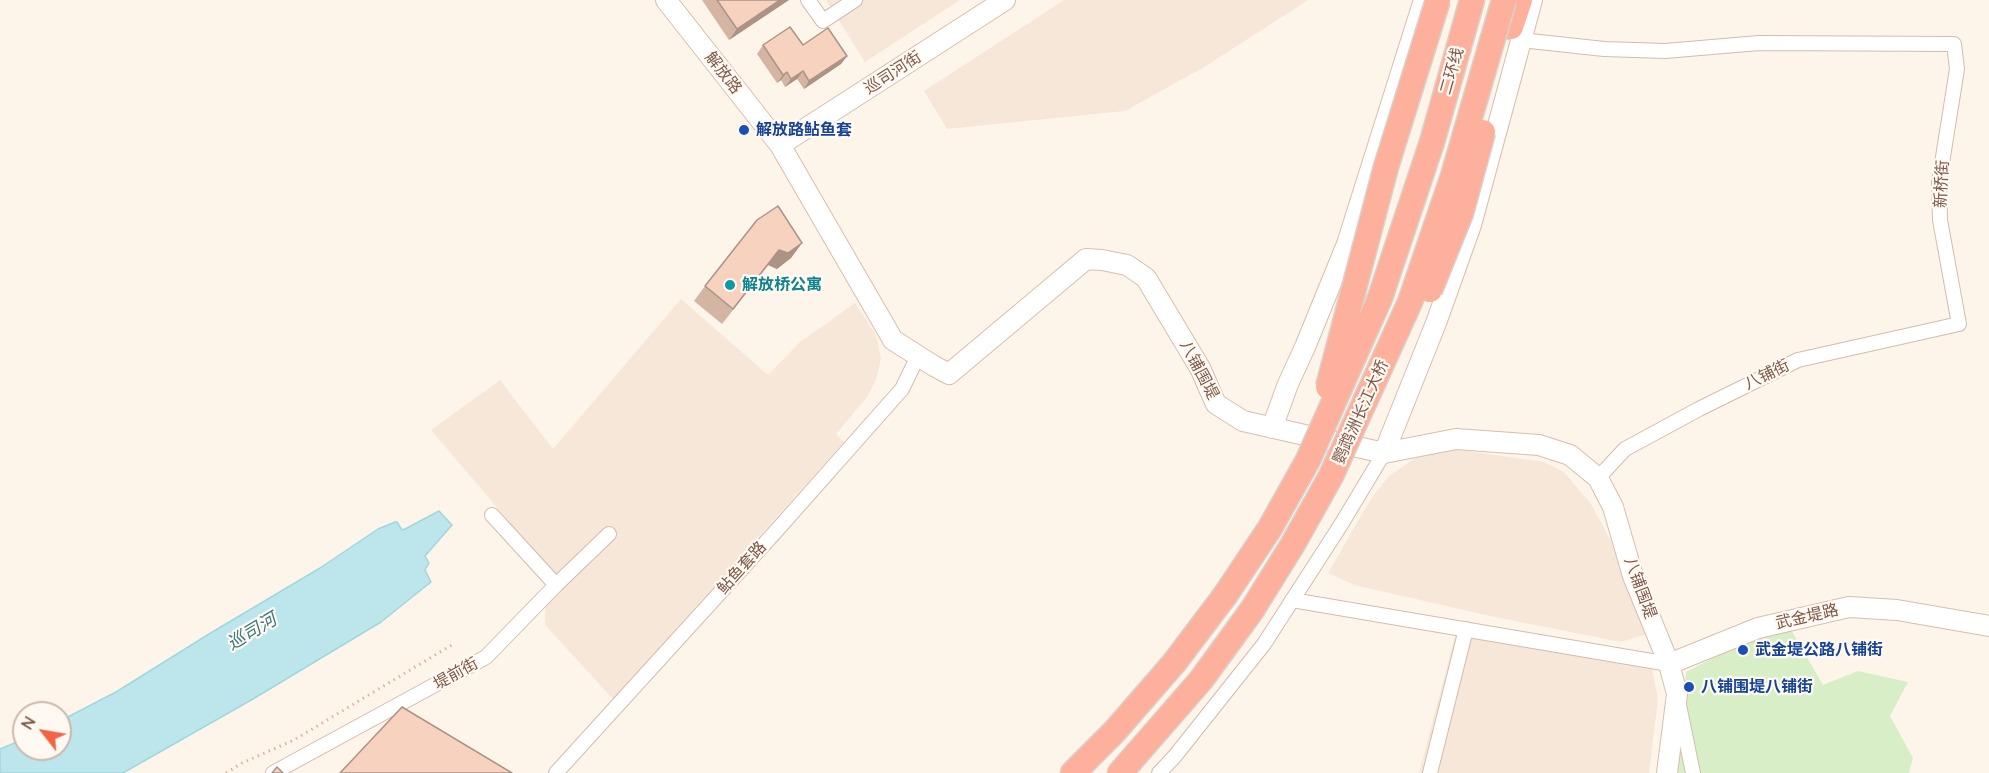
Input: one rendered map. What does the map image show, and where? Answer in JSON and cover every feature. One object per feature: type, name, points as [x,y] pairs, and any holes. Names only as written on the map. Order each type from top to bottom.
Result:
[{"type":"highway","points":[[1308,460],[1386,167],[1438,0]]},
{"type":"highway","name":"二环线","points":[[1432,142],[1472,0]]},
{"type":"highway","name":"鹦鹉洲长江大桥","points":[[1120,773],[1201,680],[1252,610],[1293,544],[1345,447],[1410,302],[1453,176],[1504,0]]},
{"type":"highway","points":[[1345,447],[1412,338],[1461,213],[1516,34],[1520,0]]},
{"type":"highway","name":"鹦鹉洲长江大桥","points":[[1073,773],[1114,732],[1174,663],[1270,528],[1308,460],[1380,298],[1432,142]]},
{"type":"street","name":"解放路","points":[[666,0],[780,145]]},
{"type":"street","points":[[808,0],[823,21],[855,0]]},
{"type":"street","name":"巡司河街","points":[[780,145],[1005,0]]},
{"type":"street","points":[[1272,429],[1288,384],[1347,244],[1424,0]]},
{"type":"street","points":[[1159,773],[1264,644],[1342,523],[1383,453],[1436,323],[1471,225],[1516,34],[1532,0]]},
{"type":"street","name":"新桥街","points":[[1516,34],[1604,49],[1665,51],[1759,43],[1954,44],[1957,69],[1945,139],[1940,191],[1942,229],[1959,324]]},
{"type":"street","name":"八铺围堤","points":[[780,145],[893,340],[949,374],[1086,259],[1110,262],[1127,265],[1146,278],[1200,368],[1216,404],[1243,421],[1383,453],[1456,439],[1539,445],[1570,455],[1598,478],[1613,507],[1633,576],[1669,664]]},
{"type":"street","name":"八铺街","points":[[1598,478],[1625,449],[1798,360],[1959,324]]},
{"type":"street","name":"鲇鱼套路","points":[[556,773],[902,389],[918,356]]},
{"type":"street","points":[[492,515],[556,585]]},
{"type":"street","name":"堤前街","points":[[273,773],[486,657],[609,534]]},
{"type":"street","points":[[1292,600],[1669,664],[1694,773]]},
{"type":"street","name":"武金堤路","points":[[1669,664],[1758,628],[1849,607],[1897,610],[1989,626]]},
{"type":"street","points":[[1430,773],[1466,629]]},
{"type":"street","points":[[1667,773],[1677,694]]},
{"type":"path","points":[[226,773],[242,763],[294,740],[455,644]]},
{"type":"shaded area","points":[[826,0],[960,0],[865,62]]},
{"type":"shaded area","points":[[1064,0],[1308,0],[1206,66],[1125,111],[947,129],[924,91]]},
{"type":"shaded area","points":[[681,299],[768,375],[800,342],[855,303],[876,335],[881,358],[876,380],[867,397],[836,434],[844,442],[613,699],[545,625],[546,565],[431,430],[500,380],[553,449]]},
{"type":"shaded area","points":[[1452,449],[1544,462],[1564,472],[1591,504],[1610,539],[1626,574],[1647,634],[1621,642],[1490,616],[1354,585],[1328,573],[1370,500],[1389,476],[1421,454]]},
{"type":"shaded area","points":[[1459,621],[1650,658],[1658,699],[1649,773],[1419,773]]},
{"type":"green space","points":[[1790,628],[1823,685],[1858,671],[1908,682],[1890,716],[1913,758],[1909,773],[1676,773],[1686,672],[1760,634]]},
{"type":"water","name":"巡司河","points":[[439,511],[452,525],[425,556],[429,563],[425,570],[431,582],[381,622],[123,773],[0,773],[0,749],[12,744],[12,761],[72,761],[72,715],[116,692],[320,568],[378,529],[397,522],[402,530]]},
{"type":"building","points":[[717,0],[780,0],[737,29]]},
{"type":"building","points":[[790,27],[803,45],[828,28],[847,56],[809,81],[803,71],[791,79],[787,72],[783,75],[763,45]]},
{"type":"building","name":"解放桥公寓","points":[[778,206],[802,243],[788,253],[779,250],[733,309],[705,286],[757,220]]},
{"type":"building","points":[[402,707],[512,773],[340,773]]},
{"type":"building","points":[[277,767],[283,773],[272,773]]},
{"type":"place","name":"解放路鲇鱼套","points":[[744,130]]},
{"type":"place","name":"解放桥公寓","points":[[730,285]]},
{"type":"place","name":"武金堤公路八铺街","points":[[1743,650]]},
{"type":"place","name":"八铺围堤八铺街","points":[[1689,687]]}]
